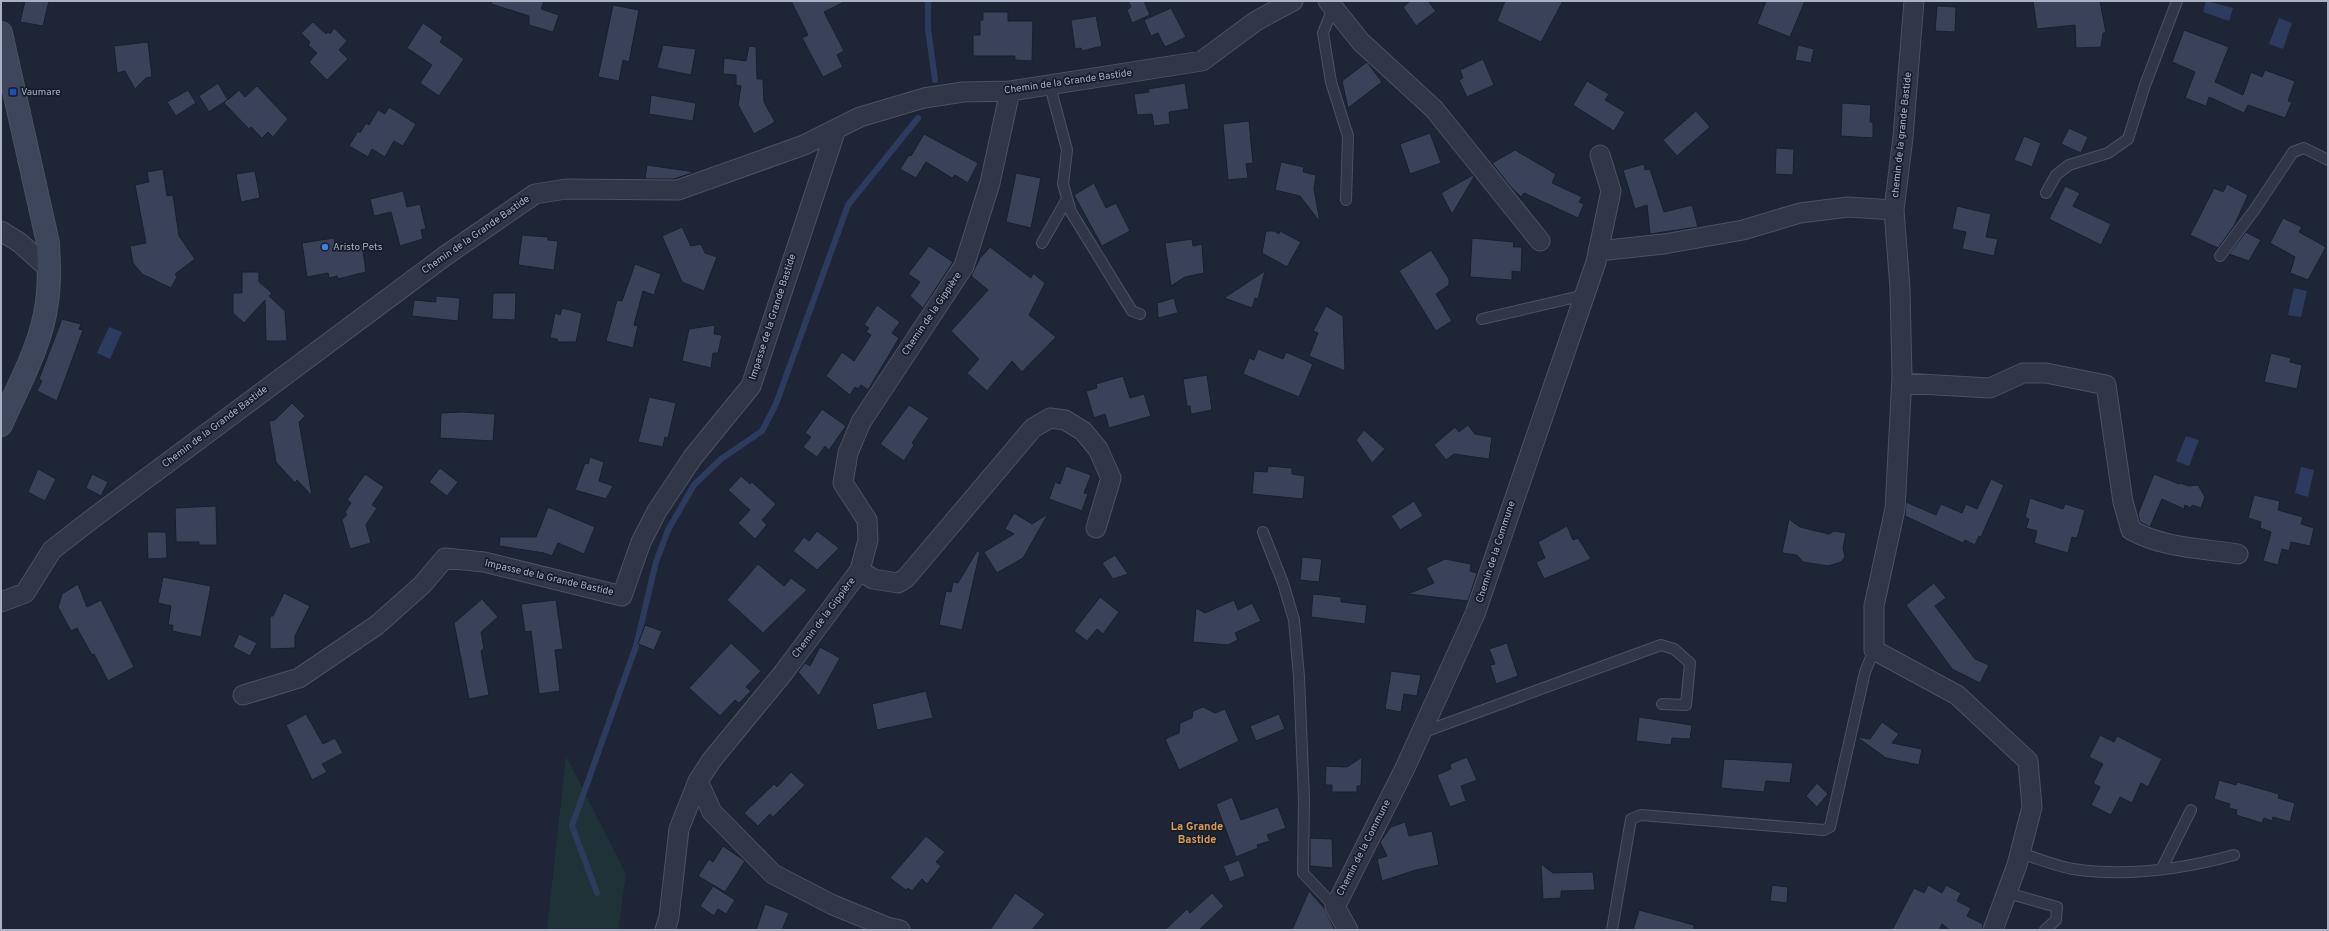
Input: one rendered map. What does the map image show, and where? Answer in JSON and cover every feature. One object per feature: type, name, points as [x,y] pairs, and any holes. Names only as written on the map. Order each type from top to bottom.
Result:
[{"type":"main road","points":[[1,33],[48,243],[49,269],[47,302],[40,335],[1,425]]},
{"type":"street","name":"Chemin de la Grande Bastide","points":[[1,602],[25,593],[52,550],[92,519],[445,256],[535,194],[566,189],[678,190],[804,145],[860,117],[924,98],[963,92],[1010,91],[1050,86],[1202,61],[1256,21],[1293,1]]},
{"type":"street","name":"chemin de la grande Bastide","points":[[1598,251],[1664,244],[1743,230],[1800,213],[1848,207],[1894,210],[1903,137],[1914,1]]},
{"type":"street","points":[[1331,4],[1361,42],[1434,109],[1540,241]]},
{"type":"street","name":"Chemin de la Gippière","points":[[665,930],[669,917],[679,830],[698,781],[710,761],[784,672],[860,570],[868,540],[867,520],[843,483],[848,453],[861,422],[964,266],[990,183],[1010,91]]},
{"type":"street","name":"Impasse de la Grande Bastide","points":[[243,695],[299,678],[377,625],[422,585],[445,558],[484,562],[622,596],[641,542],[657,511],[694,457],[750,386],[836,129]]},
{"type":"street","name":"Chemin de la Commune","points":[[1348,930],[1334,907],[1421,733],[1475,614],[1585,295],[1598,251],[1611,191],[1600,155]]},
{"type":"street","points":[[1894,210],[1900,289],[1902,384],[1894,509],[1874,606],[1874,650],[1957,695],[2028,761],[2032,807],[2020,853],[1993,930]]},
{"type":"street","points":[[1,231],[20,243],[49,269]]},
{"type":"street","points":[[1902,384],[1990,388],[2023,373],[2046,373],[2106,385],[2122,502],[2131,530],[2148,539],[2181,547],[2238,554]]},
{"type":"street","points":[[860,570],[873,579],[898,583],[906,578],[1033,428],[1050,418],[1066,420],[1083,431],[1098,449],[1111,478],[1096,528]]},
{"type":"street","points":[[698,781],[712,812],[773,874],[833,905],[887,927],[900,930]]},
{"type":"lane","points":[[2046,193],[2056,175],[2069,165],[2108,153],[2128,139],[2177,1]]},
{"type":"lane","points":[[1331,4],[1323,33],[1331,82],[1348,136],[1346,200]]},
{"type":"lane","points":[[1050,86],[1067,150],[1063,184],[1071,212],[1132,311],[1140,314]]},
{"type":"lane","points":[[2220,256],[2255,209],[2293,152],[2304,148],[2328,160]]},
{"type":"lane","points":[[1042,243],[1067,199]]},
{"type":"lane","points":[[1482,319],[1585,295]]},
{"type":"lane","points":[[1263,532],[1283,583],[1294,620],[1299,677],[1304,799],[1303,873],[1334,907]]},
{"type":"lane","points":[[1421,733],[1662,645],[1674,649],[1690,663],[1686,706],[1662,704]]},
{"type":"lane","points":[[1612,930],[1631,819],[1641,815],[1824,830],[1830,826],[1865,672],[1874,650]]},
{"type":"lane","points":[[2162,868],[2191,810]]},
{"type":"lane","points":[[2020,853],[2073,869],[2136,871],[2202,863],[2234,855]]},
{"type":"lane","points":[[2007,893],[2057,907],[2056,920],[2045,930]]},
{"type":"shaded area","points":[[566,756],[626,874],[618,930],[547,930]]},
{"type":"water","points":[[2206,1],[2233,8],[2229,21],[2203,12]]},
{"type":"water","points":[[2279,18],[2292,23],[2283,49],[2269,44]]},
{"type":"water","points":[[2294,288],[2307,291],[2301,317],[2288,315]]},
{"type":"water","points":[[109,327],[122,332],[110,359],[97,353]]},
{"type":"water","points":[[2186,436],[2199,440],[2189,466],[2176,461]]},
{"type":"water","points":[[2301,467],[2314,470],[2308,497],[2295,493]]},
{"type":"building","points":[[25,1],[49,1],[43,26],[20,22]]},
{"type":"building","points":[[492,1],[544,1],[541,9],[559,15],[553,32],[529,25],[529,16],[491,4]]},
{"type":"building","points":[[791,1],[846,1],[824,12],[844,51],[837,55],[843,67],[823,77],[802,38],[808,35]]},
{"type":"building","points":[[1128,1],[1144,1],[1150,15],[1132,23],[1127,10],[1131,7]]},
{"type":"building","points":[[1410,1],[1428,1],[1436,11],[1416,26],[1403,7]]},
{"type":"building","points":[[1505,1],[1563,1],[1541,42],[1497,21]]},
{"type":"building","points":[[1766,1],[1805,1],[1790,37],[1757,24]]},
{"type":"building","points":[[2033,1],[2100,1],[2106,33],[2103,33],[2101,47],[2076,48],[2075,25],[2037,29]]},
{"type":"building","points":[[613,5],[639,10],[629,62],[623,60],[619,81],[598,77]]},
{"type":"building","points":[[1937,6],[1956,7],[1955,32],[1935,31]]},
{"type":"building","points":[[1171,8],[1186,37],[1165,47],[1158,33],[1151,36],[1144,20]]},
{"type":"building","points":[[983,12],[1008,12],[1008,21],[1033,21],[1032,61],[1015,60],[1015,56],[973,56],[973,35],[980,35],[980,20],[983,20]]},
{"type":"building","points":[[1096,16],[1102,46],[1082,51],[1081,48],[1075,49],[1071,20]]},
{"type":"building","points":[[313,22],[326,34],[328,32],[330,34],[334,28],[347,41],[339,50],[348,59],[327,80],[309,62],[317,53],[308,45],[310,42],[301,33]]},
{"type":"building","points":[[423,23],[443,37],[440,42],[464,59],[439,96],[420,83],[432,65],[407,48]]},
{"type":"building","points":[[2184,30],[2229,47],[2215,82],[2243,95],[2251,72],[2262,77],[2265,70],[2295,81],[2288,101],[2292,102],[2285,118],[2248,105],[2244,113],[2209,97],[2206,106],[2185,98],[2195,72],[2172,62]]},
{"type":"building","points":[[148,42],[152,77],[146,78],[135,89],[125,71],[117,73],[114,46]]},
{"type":"building","points":[[663,45],[696,49],[691,75],[657,68]]},
{"type":"building","points":[[1798,45],[1814,49],[1811,63],[1795,60]]},
{"type":"building","points":[[749,46],[756,47],[757,79],[763,79],[764,102],[775,122],[754,134],[738,105],[741,86],[736,85],[736,75],[723,74],[724,58],[746,61]]},
{"type":"building","points":[[1483,59],[1494,85],[1467,97],[1459,80],[1463,78],[1460,70]]},
{"type":"building","points":[[1367,62],[1382,82],[1348,108],[1342,81]]},
{"type":"building","points":[[1587,81],[1609,94],[1605,100],[1625,112],[1614,131],[1573,105]]},
{"type":"building","points":[[218,83],[228,100],[239,90],[245,97],[257,86],[288,119],[273,137],[268,132],[262,138],[251,127],[249,129],[224,103],[227,100],[209,112],[199,96]]},
{"type":"building","points":[[1185,83],[1189,109],[1169,112],[1170,124],[1154,126],[1152,114],[1137,115],[1134,94],[1149,92],[1148,89]]},
{"type":"building","points":[[188,90],[196,103],[176,116],[167,102]]},
{"type":"building","points":[[651,95],[696,103],[693,121],[649,114]]},
{"type":"building","points":[[1842,103],[1871,105],[1870,122],[1873,122],[1873,138],[1841,136]]},
{"type":"building","points":[[389,107],[416,124],[403,146],[394,141],[385,157],[372,149],[368,157],[349,146],[358,131],[360,133],[366,123],[369,125],[378,110],[385,114]]},
{"type":"building","points":[[1696,111],[1710,127],[1677,156],[1663,140]]},
{"type":"building","points":[[1249,121],[1253,163],[1246,164],[1248,178],[1228,180],[1223,124]]},
{"type":"building","points":[[2069,128],[2088,137],[2081,153],[2061,144]]},
{"type":"building","points":[[1430,133],[1441,163],[1410,174],[1400,144]]},
{"type":"building","points":[[924,134],[978,163],[968,183],[955,175],[952,178],[926,162],[916,178],[900,169],[909,155],[911,156]]},
{"type":"building","points":[[2024,136],[2041,143],[2032,167],[2014,160]]},
{"type":"building","points":[[1776,148],[1794,149],[1793,175],[1775,174]]},
{"type":"building","points":[[1515,150],[1556,174],[1552,183],[1582,197],[1579,202],[1584,204],[1578,218],[1524,193],[1521,197],[1510,186],[1492,163]]},
{"type":"building","points":[[1281,162],[1304,167],[1303,172],[1316,175],[1314,189],[1320,222],[1300,196],[1275,190]]},
{"type":"building","points":[[1644,164],[1645,170],[1650,169],[1664,212],[1692,205],[1698,227],[1650,234],[1647,205],[1635,209],[1623,170]]},
{"type":"building","points":[[647,165],[695,172],[674,179],[645,179]]},
{"type":"building","points":[[163,169],[167,196],[173,195],[179,236],[195,259],[175,274],[177,277],[171,288],[142,274],[133,263],[130,246],[146,243],[135,185],[149,182],[147,172]]},
{"type":"building","points":[[255,171],[260,198],[241,202],[236,174]]},
{"type":"building","points":[[1016,173],[1041,178],[1031,228],[1006,222]]},
{"type":"building","points":[[1473,175],[1474,177],[1452,214],[1441,193]]},
{"type":"building","points":[[1094,183],[1106,208],[1116,203],[1130,231],[1102,246],[1074,195]]},
{"type":"building","points":[[2227,184],[2248,195],[2234,226],[2218,248],[2190,235],[2214,188],[2223,192]]},
{"type":"building","points":[[2065,186],[2080,193],[2073,206],[2111,224],[2101,245],[2049,219]]},
{"type":"building","points":[[403,191],[407,207],[420,204],[426,229],[421,230],[423,239],[400,246],[391,212],[374,216],[370,199]]},
{"type":"building","points":[[1957,206],[1991,214],[1986,237],[1998,239],[1994,256],[1962,249],[1966,232],[1952,229]]},
{"type":"building","points":[[2283,218],[2302,227],[2299,232],[2326,247],[2308,280],[2290,273],[2295,257],[2270,243]]},
{"type":"building","points":[[682,227],[691,246],[701,244],[705,253],[717,257],[704,291],[682,282],[662,236]]},
{"type":"building","points":[[1266,231],[1274,231],[1279,234],[1280,231],[1301,242],[1287,267],[1262,253]]},
{"type":"building","points":[[2246,232],[2261,240],[2249,261],[2229,254]]},
{"type":"building","points":[[522,235],[548,237],[548,240],[558,241],[554,270],[518,265]]},
{"type":"building","points":[[334,238],[335,245],[349,243],[349,245],[362,244],[366,272],[338,279],[337,276],[329,278],[328,273],[307,277],[302,243]]},
{"type":"building","points":[[1472,238],[1514,242],[1513,247],[1522,247],[1521,272],[1512,271],[1512,280],[1470,277]]},
{"type":"building","points":[[1192,239],[1193,246],[1202,244],[1204,273],[1185,277],[1171,286],[1165,243]]},
{"type":"building","points":[[929,246],[953,262],[923,308],[910,296],[920,282],[908,274]]},
{"type":"building","points":[[990,247],[1031,278],[1033,273],[1045,283],[1029,315],[1056,337],[1022,372],[1012,361],[987,391],[967,373],[979,359],[951,331],[988,290],[971,276],[980,258]]},
{"type":"building","points":[[1431,250],[1449,279],[1449,285],[1436,294],[1452,321],[1436,331],[1399,271]]},
{"type":"building","points":[[635,264],[661,274],[654,295],[643,291],[634,325],[638,326],[633,348],[606,341],[617,300],[622,301]]},
{"type":"building","points":[[1265,271],[1258,299],[1255,298],[1252,308],[1224,298]]},
{"type":"building","points":[[242,272],[259,272],[259,282],[272,293],[269,296],[285,311],[287,341],[266,341],[265,300],[244,323],[233,313],[233,293],[242,293]]},
{"type":"building","points":[[493,293],[516,293],[515,320],[492,319]]},
{"type":"building","points":[[436,296],[460,298],[458,321],[412,316],[414,300],[436,302]]},
{"type":"building","points":[[1174,298],[1178,313],[1158,318],[1157,303]]},
{"type":"building","points":[[877,305],[900,322],[892,333],[899,338],[868,390],[861,385],[858,389],[855,387],[850,395],[826,376],[842,352],[854,361],[871,335],[866,332],[869,328],[864,325]]},
{"type":"building","points":[[1326,306],[1343,316],[1345,371],[1309,356],[1318,333],[1313,331]]},
{"type":"building","points":[[562,308],[582,313],[576,342],[558,342],[557,339],[550,338],[555,313],[560,315]]},
{"type":"building","points":[[62,319],[81,324],[79,329],[83,330],[57,401],[37,391],[42,381],[39,379]]},
{"type":"building","points":[[715,325],[714,334],[722,335],[718,353],[713,353],[711,368],[682,361],[689,329]]},
{"type":"building","points":[[1258,349],[1283,359],[1286,352],[1313,364],[1299,397],[1243,374],[1249,358],[1254,360]]},
{"type":"building","points":[[2271,353],[2291,358],[2290,362],[2302,365],[2297,389],[2264,382]]},
{"type":"building","points":[[1207,375],[1212,410],[1191,414],[1190,406],[1187,406],[1183,379]]},
{"type":"building","points":[[1123,376],[1130,398],[1144,394],[1151,416],[1109,428],[1105,414],[1094,418],[1086,391],[1097,388],[1096,384]]},
{"type":"building","points":[[649,397],[676,403],[668,438],[665,437],[663,447],[638,442]]},
{"type":"building","points":[[292,403],[305,416],[299,422],[312,496],[297,480],[295,483],[276,462],[269,421],[275,420]]},
{"type":"building","points":[[909,405],[929,418],[912,443],[914,445],[904,461],[880,444]]},
{"type":"building","points":[[822,409],[846,426],[829,450],[825,446],[817,457],[803,447],[811,437],[805,433]]},
{"type":"building","points":[[463,412],[495,414],[493,441],[440,438],[441,413]]},
{"type":"building","points":[[1468,425],[1475,434],[1492,437],[1489,459],[1454,454],[1446,460],[1434,445],[1455,427],[1459,432]]},
{"type":"building","points":[[1364,430],[1385,449],[1372,463],[1356,440]]},
{"type":"building","points":[[590,457],[604,462],[599,481],[613,486],[606,499],[575,490],[585,463],[588,464]]},
{"type":"building","points":[[1066,466],[1091,475],[1084,493],[1088,494],[1082,511],[1049,499],[1055,482],[1060,484]]},
{"type":"building","points":[[1268,466],[1292,468],[1292,474],[1305,476],[1303,499],[1252,494],[1254,471],[1267,472]]},
{"type":"building","points":[[440,468],[458,482],[447,496],[429,482]]},
{"type":"building","points":[[38,469],[56,479],[45,501],[28,492]]},
{"type":"building","points":[[92,474],[108,482],[101,496],[86,488]]},
{"type":"building","points":[[365,474],[384,487],[372,505],[377,508],[366,525],[371,543],[350,549],[342,520],[347,514],[345,512],[351,503],[347,500]]},
{"type":"building","points":[[2154,474],[2179,484],[2189,486],[2198,485],[2205,497],[2201,508],[2192,505],[2191,508],[2185,505],[2184,509],[2162,499],[2150,527],[2140,522],[2138,514]]},
{"type":"building","points":[[741,476],[750,484],[752,482],[776,504],[762,520],[767,525],[755,539],[738,523],[750,510],[728,490]]},
{"type":"building","points":[[1991,479],[2004,485],[1981,537],[1979,536],[1975,545],[1965,540],[1963,543],[1905,516],[1906,502],[1936,515],[1941,504],[1962,513],[1966,504],[1977,509]]},
{"type":"building","points":[[2254,495],[2280,501],[2278,510],[2303,517],[2301,524],[2314,528],[2310,546],[2291,542],[2289,551],[2282,549],[2278,565],[2263,561],[2271,532],[2260,528],[2261,522],[2248,518]]},
{"type":"building","points":[[2030,498],[2063,509],[2065,504],[2085,510],[2077,538],[2072,537],[2068,553],[2034,543],[2037,531],[2026,528],[2029,519],[2025,517]]},
{"type":"building","points":[[1414,501],[1423,516],[1400,530],[1391,516]]},
{"type":"building","points":[[216,506],[217,545],[199,545],[199,542],[176,542],[175,508]]},
{"type":"building","points":[[548,507],[595,527],[584,554],[558,543],[552,556],[544,553],[499,546],[500,537],[536,537]]},
{"type":"building","points":[[1014,513],[1032,524],[1048,514],[1023,558],[997,573],[984,552],[1014,534],[1005,529]]},
{"type":"building","points":[[1789,519],[1800,527],[1829,534],[1834,531],[1846,533],[1843,548],[1845,557],[1841,562],[1828,566],[1803,562],[1797,555],[1782,553]]},
{"type":"building","points":[[1567,526],[1573,540],[1578,538],[1591,559],[1544,579],[1536,562],[1545,558],[1538,542]]},
{"type":"building","points":[[817,531],[839,548],[817,570],[793,551],[804,537],[809,541]]},
{"type":"building","points":[[147,532],[166,532],[167,558],[148,559]]},
{"type":"building","points":[[977,551],[980,552],[962,630],[939,625],[946,591],[951,592],[953,582],[958,583]]},
{"type":"building","points":[[1115,555],[1128,574],[1113,579],[1102,563]]},
{"type":"building","points":[[1302,557],[1322,559],[1319,582],[1300,580]]},
{"type":"building","points":[[1445,559],[1471,564],[1470,571],[1477,573],[1468,601],[1408,594],[1434,583],[1426,568]]},
{"type":"building","points":[[758,564],[784,586],[791,578],[807,590],[763,633],[727,600]]},
{"type":"building","points":[[163,577],[211,586],[201,637],[172,631],[173,625],[168,625],[171,606],[158,603]]},
{"type":"building","points":[[1934,583],[1946,598],[1935,606],[1975,659],[1989,665],[1980,683],[1952,669],[1906,605]]},
{"type":"building","points":[[78,584],[87,607],[101,600],[134,667],[108,681],[94,654],[92,655],[77,628],[71,631],[58,607],[62,594]]},
{"type":"building","points":[[284,593],[310,606],[295,636],[295,648],[270,649],[270,616],[273,616]]},
{"type":"building","points":[[1313,594],[1341,597],[1341,602],[1367,605],[1365,624],[1311,617]]},
{"type":"building","points":[[1100,597],[1119,612],[1103,634],[1097,629],[1087,641],[1074,631]]},
{"type":"building","points":[[482,599],[498,617],[481,632],[484,648],[481,651],[489,695],[469,699],[454,623]]},
{"type":"building","points":[[556,600],[563,649],[555,650],[560,691],[539,694],[531,631],[525,632],[521,604]]},
{"type":"building","points":[[1234,600],[1238,610],[1252,603],[1261,621],[1235,633],[1238,640],[1228,645],[1193,642],[1196,608],[1205,613]]},
{"type":"building","points":[[645,625],[662,631],[654,650],[638,644]]},
{"type":"building","points":[[239,634],[257,643],[250,656],[233,647]]},
{"type":"building","points":[[731,643],[761,671],[746,687],[751,691],[739,703],[735,700],[720,716],[689,688]]},
{"type":"building","points":[[1507,643],[1518,676],[1496,684],[1490,665],[1495,664],[1489,649]]},
{"type":"building","points":[[820,647],[840,658],[819,696],[798,672],[805,663],[810,666]]},
{"type":"building","points":[[1391,671],[1421,675],[1417,696],[1404,694],[1401,712],[1385,709]]},
{"type":"building","points":[[926,691],[933,718],[877,730],[872,704]]},
{"type":"building","points":[[1203,707],[1215,713],[1225,709],[1239,741],[1179,770],[1165,739],[1179,733],[1180,723],[1192,718],[1193,711]]},
{"type":"building","points":[[306,714],[323,744],[335,738],[343,753],[322,764],[327,772],[312,780],[286,725]]},
{"type":"building","points":[[1279,714],[1285,729],[1256,741],[1250,726]]},
{"type":"building","points":[[1639,717],[1692,725],[1690,739],[1672,738],[1671,745],[1636,741]]},
{"type":"building","points":[[1882,722],[1899,734],[1892,743],[1922,749],[1919,765],[1886,758],[1857,737],[1870,739]]},
{"type":"building","points":[[2100,735],[2114,742],[2117,736],[2162,759],[2148,787],[2141,783],[2132,803],[2120,797],[2111,815],[2091,805],[2100,787],[2093,783],[2103,764],[2089,757]]},
{"type":"building","points":[[1362,757],[1361,786],[1357,786],[1357,792],[1332,792],[1332,785],[1325,785],[1326,766],[1347,767]]},
{"type":"building","points":[[1467,757],[1477,780],[1461,786],[1466,801],[1450,807],[1437,775],[1451,769],[1450,764]]},
{"type":"building","points":[[1724,759],[1793,763],[1790,783],[1766,781],[1764,792],[1721,788]]},
{"type":"building","points":[[791,772],[805,785],[773,817],[770,814],[758,826],[744,813],[774,784],[777,787]]},
{"type":"building","points":[[2219,780],[2236,785],[2237,782],[2279,794],[2278,798],[2295,803],[2290,822],[2273,817],[2272,821],[2264,818],[2262,823],[2236,815],[2237,810],[2229,808],[2230,804],[2214,799]]},
{"type":"building","points":[[1817,783],[1828,794],[1817,807],[1806,796]]},
{"type":"building","points":[[1232,797],[1241,820],[1278,807],[1286,828],[1267,835],[1270,841],[1257,845],[1258,848],[1236,857],[1216,804]]},
{"type":"building","points":[[1405,822],[1409,836],[1432,831],[1439,865],[1416,870],[1382,881],[1377,859],[1387,856],[1380,842],[1391,827]]},
{"type":"building","points":[[926,836],[945,852],[936,862],[941,866],[927,884],[922,879],[912,891],[908,888],[906,890],[890,878]]},
{"type":"building","points":[[1310,838],[1332,839],[1333,868],[1310,866]]},
{"type":"building","points":[[723,846],[745,861],[725,892],[698,876],[709,859],[713,862]]},
{"type":"building","points":[[1239,860],[1245,876],[1230,882],[1223,866]]},
{"type":"building","points":[[1541,864],[1553,873],[1593,872],[1595,890],[1561,891],[1561,898],[1543,899]]},
{"type":"building","points":[[1772,885],[1788,887],[1787,903],[1770,901]]},
{"type":"building","points":[[1928,885],[1942,893],[1946,885],[1961,893],[1957,901],[1971,908],[1967,916],[1983,924],[1982,930],[1950,930],[1942,924],[1939,930],[1892,930],[1914,888],[1924,893]]},
{"type":"building","points":[[713,886],[735,900],[726,914],[718,909],[714,916],[700,906]]},
{"type":"building","points":[[1309,891],[1324,908],[1335,930],[1292,930]]},
{"type":"building","points":[[1015,893],[1045,914],[1032,930],[990,930]]},
{"type":"building","points":[[1212,893],[1224,906],[1199,930],[1165,930],[1187,909],[1190,913]]},
{"type":"building","points":[[765,904],[789,913],[782,930],[756,930]]},
{"type":"building","points":[[1639,910],[1694,925],[1694,930],[1633,930]]},
{"type":"waterway","points":[[928,1],[928,29],[935,80]]},
{"type":"waterway","points":[[597,893],[572,826],[636,646],[656,562],[668,530],[694,485],[721,459],[762,431],[776,404],[848,205],[918,118]]},
{"type":"place","name":"Vaumare","points":[[13,92]]},
{"type":"place","name":"Aristo Pets","points":[[325,247]]},
{"type":"district","name":"La Grande Bastide","points":[[1197,833]]}]
